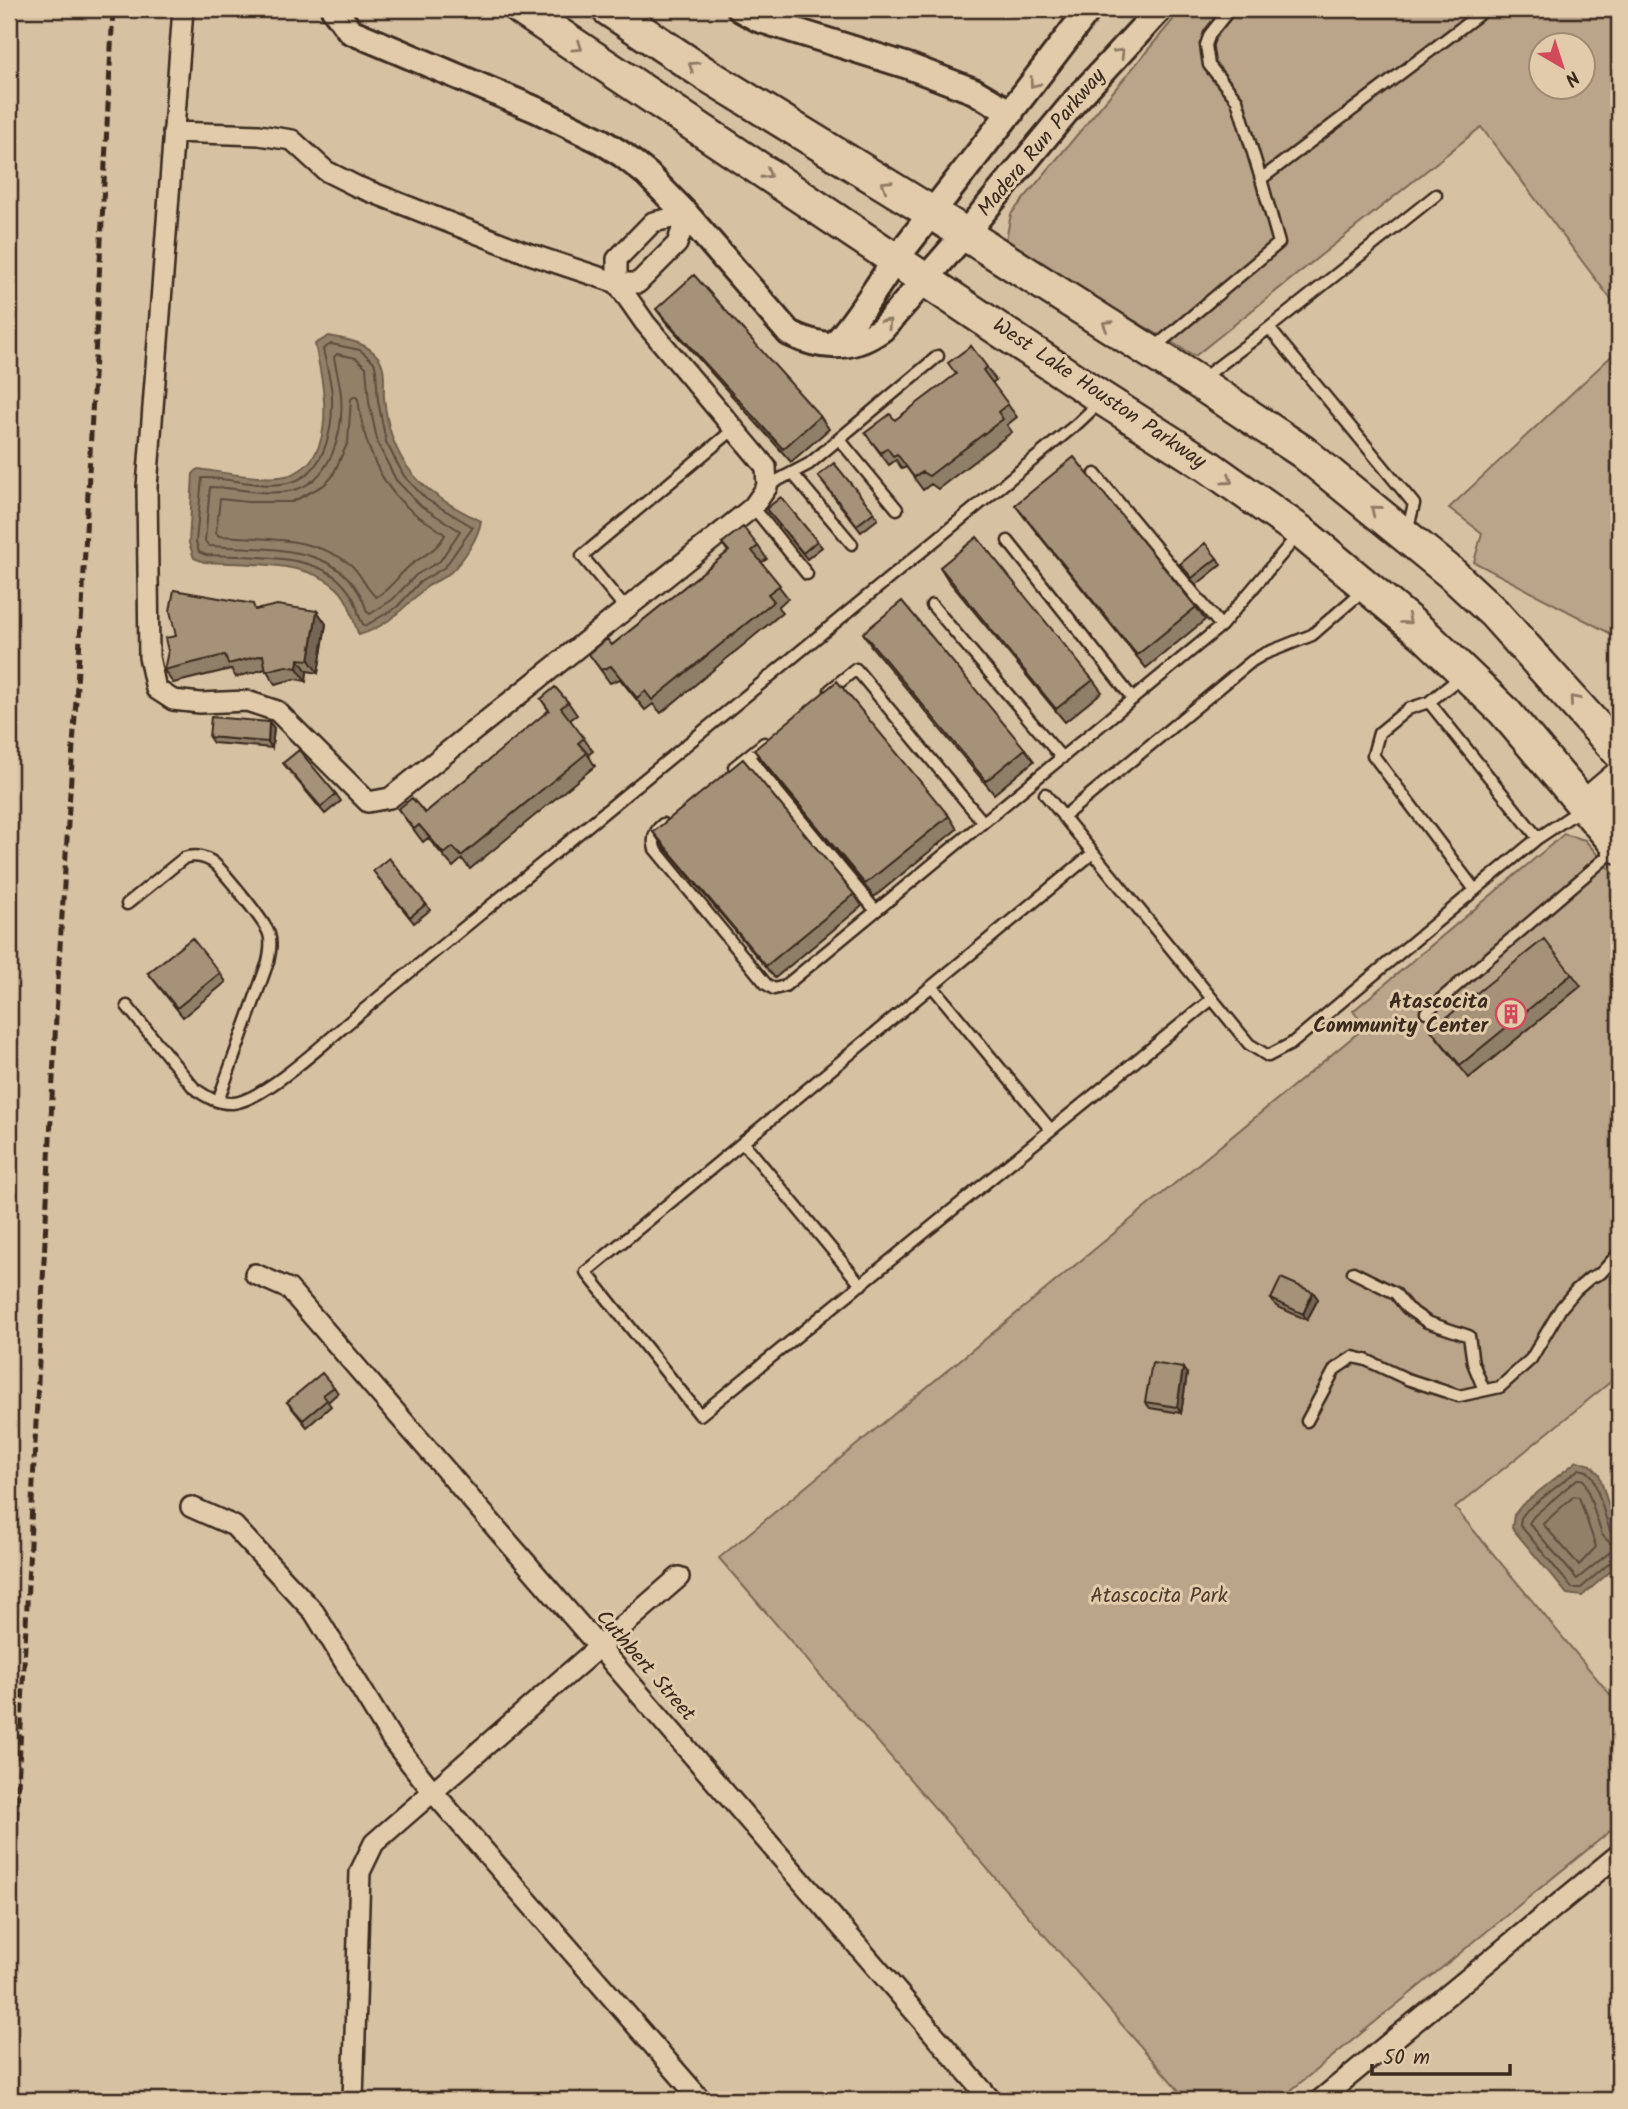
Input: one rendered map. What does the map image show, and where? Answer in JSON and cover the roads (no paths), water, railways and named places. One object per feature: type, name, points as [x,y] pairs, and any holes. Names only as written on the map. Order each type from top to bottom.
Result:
[{"type":"main road","name":"West Lake Houston Parkway","points":[[521,9],[680,117],[897,258],[1103,399],[1208,466],[1301,531],[1426,636],[1504,711],[1619,847]]},
{"type":"main road","points":[[608,9],[704,73],[1150,351],[1303,452],[1406,535],[1494,613],[1619,752]]},
{"type":"main road","points":[[1586,806],[1619,778]]},
{"type":"street","points":[[183,9],[147,487],[149,657],[156,689],[173,700],[200,703],[247,701],[277,711],[368,802],[390,798],[753,507],[767,487],[766,467],[645,323],[617,283],[617,259],[653,222],[687,215]]},
{"type":"street","points":[[334,9],[350,31],[537,110],[601,141],[647,174],[687,215],[789,332],[806,341],[834,345]]},
{"type":"street","points":[[740,9],[758,19],[908,66],[974,91],[1011,113]]},
{"type":"street","name":"Madera Run Parkway","points":[[834,345],[852,326],[897,258],[1089,9]]},
{"type":"street","name":"Madera Run Parkway","points":[[834,345],[850,345],[868,340],[882,329],[927,279],[1075,100],[1160,9]]},
{"type":"street","points":[[173,132],[259,135],[292,140],[326,171],[356,186],[524,252],[617,283],[638,282],[677,244],[687,215]]},
{"type":"street","name":"Cuthbert Street","points":[[255,1274],[289,1289],[991,2100]]},
{"type":"street","points":[[191,1507],[234,1526],[314,1612],[393,1741],[433,1792],[702,2100]]},
{"type":"street","points":[[353,2100],[360,1872],[374,1843],[679,1577]]},
{"type":"street","points":[[1320,2100],[1619,1854]]},
{"type":"lane","points":[[1150,351],[1279,243],[1237,100],[1209,65],[1206,45],[1210,33],[1230,9]]},
{"type":"lane","points":[[1261,179],[1486,9]]},
{"type":"lane","points":[[1198,382],[1436,195]]},
{"type":"lane","points":[[1269,328],[1415,504],[1406,535]]},
{"type":"lane","points":[[767,487],[793,474],[839,439],[938,356]]},
{"type":"lane","points":[[127,1006],[194,1088],[206,1098],[236,1103],[252,1098],[269,1087],[1046,450],[1103,399]]},
{"type":"lane","points":[[626,609],[582,556],[735,428]]},
{"type":"lane","points":[[839,439],[897,509]]},
{"type":"lane","points":[[793,474],[852,544]]},
{"type":"lane","points":[[1095,474],[1221,626]]},
{"type":"lane","points":[[753,507],[807,574]]},
{"type":"lane","points":[[667,821],[657,829],[653,840],[655,849],[766,984],[775,989],[785,986],[1221,626],[1301,531]]},
{"type":"lane","points":[[1008,541],[1133,699]]},
{"type":"lane","points":[[1063,817],[1252,661],[1312,635],[1367,587]]},
{"type":"lane","points":[[932,605],[1062,758]]},
{"type":"lane","points":[[824,695],[856,669],[982,822]]},
{"type":"lane","points":[[1465,673],[1429,702],[1408,709],[1379,733],[1373,755],[1475,890]]},
{"type":"lane","points":[[1429,702],[1538,838]]},
{"type":"lane","points":[[728,772],[769,738]]},
{"type":"lane","points":[[748,756],[876,911]]},
{"type":"lane","points":[[1045,794],[1249,1044],[1268,1056],[1291,1044],[1538,838],[1586,806]]},
{"type":"lane","points":[[1426,1012],[1619,847]]},
{"type":"lane","points":[[1093,853],[586,1272],[700,1415],[1212,999]]},
{"type":"lane","points":[[127,904],[184,858],[193,855],[213,862],[263,922],[269,933],[271,946],[268,962],[218,1101]]},
{"type":"lane","points":[[932,986],[1051,1130]]},
{"type":"lane","points":[[743,1142],[861,1285]]},
{"type":"lane","points":[[1307,1421],[1335,1369],[1353,1357],[1366,1360],[1407,1380],[1459,1396],[1500,1387],[1531,1359],[1561,1308],[1576,1290],[1617,1258]]},
{"type":"lane","points":[[1353,1272],[1395,1293],[1407,1308],[1427,1322],[1469,1336],[1473,1363],[1484,1390]]},
{"type":"water","points":[[329,336],[361,344],[377,356],[383,370],[388,421],[402,459],[426,488],[460,511],[481,521],[469,549],[451,572],[427,587],[386,622],[359,635],[348,604],[338,589],[323,578],[305,571],[263,564],[204,562],[194,558],[189,543],[193,474],[198,469],[245,476],[281,477],[306,466],[316,452],[322,436],[324,398],[315,344]]},
{"type":"water","points":[[1577,1461],[1591,1465],[1599,1474],[1619,1540],[1619,1564],[1582,1596],[1567,1594],[1512,1528],[1514,1515],[1522,1505]]},
{"type":"railway","points":[[9,1969],[58,977],[82,608],[113,9]]},
{"type":"place","name":"Atascocita Community Center","points":[[1511,1014]]},
{"type":"park label","name":"Atascocita Park","points":[[1159,1596]]}]
